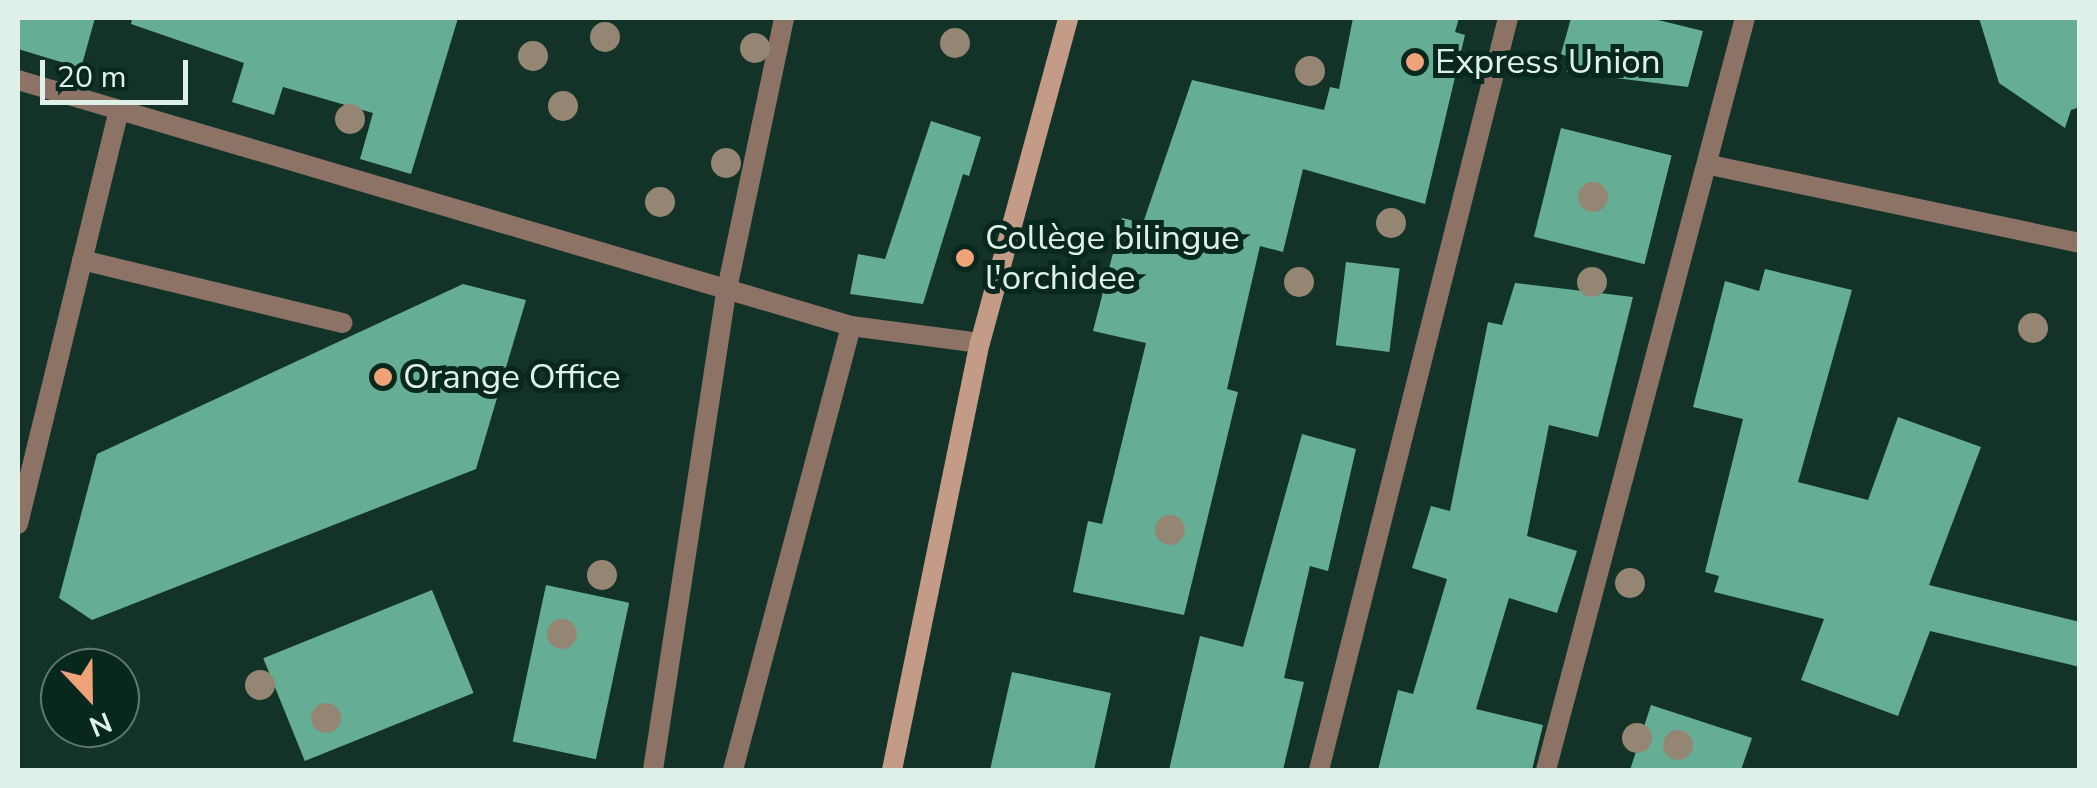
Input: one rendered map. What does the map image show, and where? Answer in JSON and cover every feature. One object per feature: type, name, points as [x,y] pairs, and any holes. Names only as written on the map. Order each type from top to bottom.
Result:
[{"type":"main road","points":[[892,770],[980,343],[1068,18]]},
{"type":"street","points":[[653,770],[727,289],[784,18]]},
{"type":"street","points":[[1320,770],[1508,18]]},
{"type":"street","points":[[1546,770],[1710,165],[1745,18]]},
{"type":"street","points":[[18,80],[851,326],[980,343]]},
{"type":"street","points":[[18,524],[119,110]]},
{"type":"street","points":[[1710,165],[2080,243]]},
{"type":"street","points":[[82,260],[342,323]]},
{"type":"street","points":[[733,770],[851,326]]},
{"type":"building","points":[[18,18],[95,18],[81,68],[18,49]]},
{"type":"building","points":[[132,18],[458,18],[411,174],[360,159],[373,113],[283,87],[274,115],[232,102],[244,63],[131,24]]},
{"type":"building","points":[[1353,18],[1459,18],[1455,32],[1465,35],[1425,204],[1303,169],[1283,252],[1260,246],[1227,389],[1238,392],[1184,615],[1073,592],[1088,521],[1102,524],[1146,343],[1093,331],[1122,218],[1143,223],[1192,80],[1324,110],[1330,87],[1339,89]]},
{"type":"building","points":[[1571,18],[1650,18],[1703,31],[1688,87],[1567,72],[1571,58],[1561,54]]},
{"type":"building","points":[[1979,18],[2080,18],[2080,107],[2071,110],[2065,128],[1999,83]]},
{"type":"building","points":[[931,121],[981,137],[969,176],[963,174],[923,304],[850,294],[858,254],[885,259]]},
{"type":"building","points":[[1561,128],[1672,156],[1645,264],[1534,237]]},
{"type":"building","points":[[1346,262],[1400,269],[1389,352],[1336,345]]},
{"type":"building","points":[[1765,269],[1852,290],[1798,482],[1868,500],[1898,417],[1981,447],[1929,585],[2080,622],[2080,667],[1930,631],[1898,716],[1801,680],[1824,619],[1714,592],[1719,576],[1705,572],[1743,419],[1693,407],[1725,281],[1759,291]]},
{"type":"building","points":[[1515,283],[1633,297],[1598,437],[1549,425],[1527,536],[1577,551],[1557,613],[1509,598],[1476,709],[1543,725],[1532,770],[1378,770],[1398,690],[1413,694],[1447,579],[1412,568],[1431,506],[1450,511],[1488,322],[1502,325]]},
{"type":"building","name":"Orange Office","points":[[463,284],[526,300],[476,469],[92,620],[59,598],[97,454]]},
{"type":"building","points":[[1302,434],[1356,449],[1328,571],[1310,566],[1284,678],[1304,682],[1283,770],[1169,770],[1200,636],[1243,647]]},
{"type":"building","points":[[546,585],[629,603],[596,759],[513,742]]},
{"type":"building","points":[[432,590],[474,693],[305,761],[263,658]]},
{"type":"building","points":[[1012,672],[1111,693],[1094,770],[990,770]]},
{"type":"building","points":[[1651,705],[1752,738],[1741,770],[1630,770]]},
{"type":"place","name":"Express Union","points":[[1415,62]]},
{"type":"place","name":"Collège bilingue l'orchidee","points":[[965,258]]},
{"type":"place","name":"Orange Office","points":[[383,377]]}]
